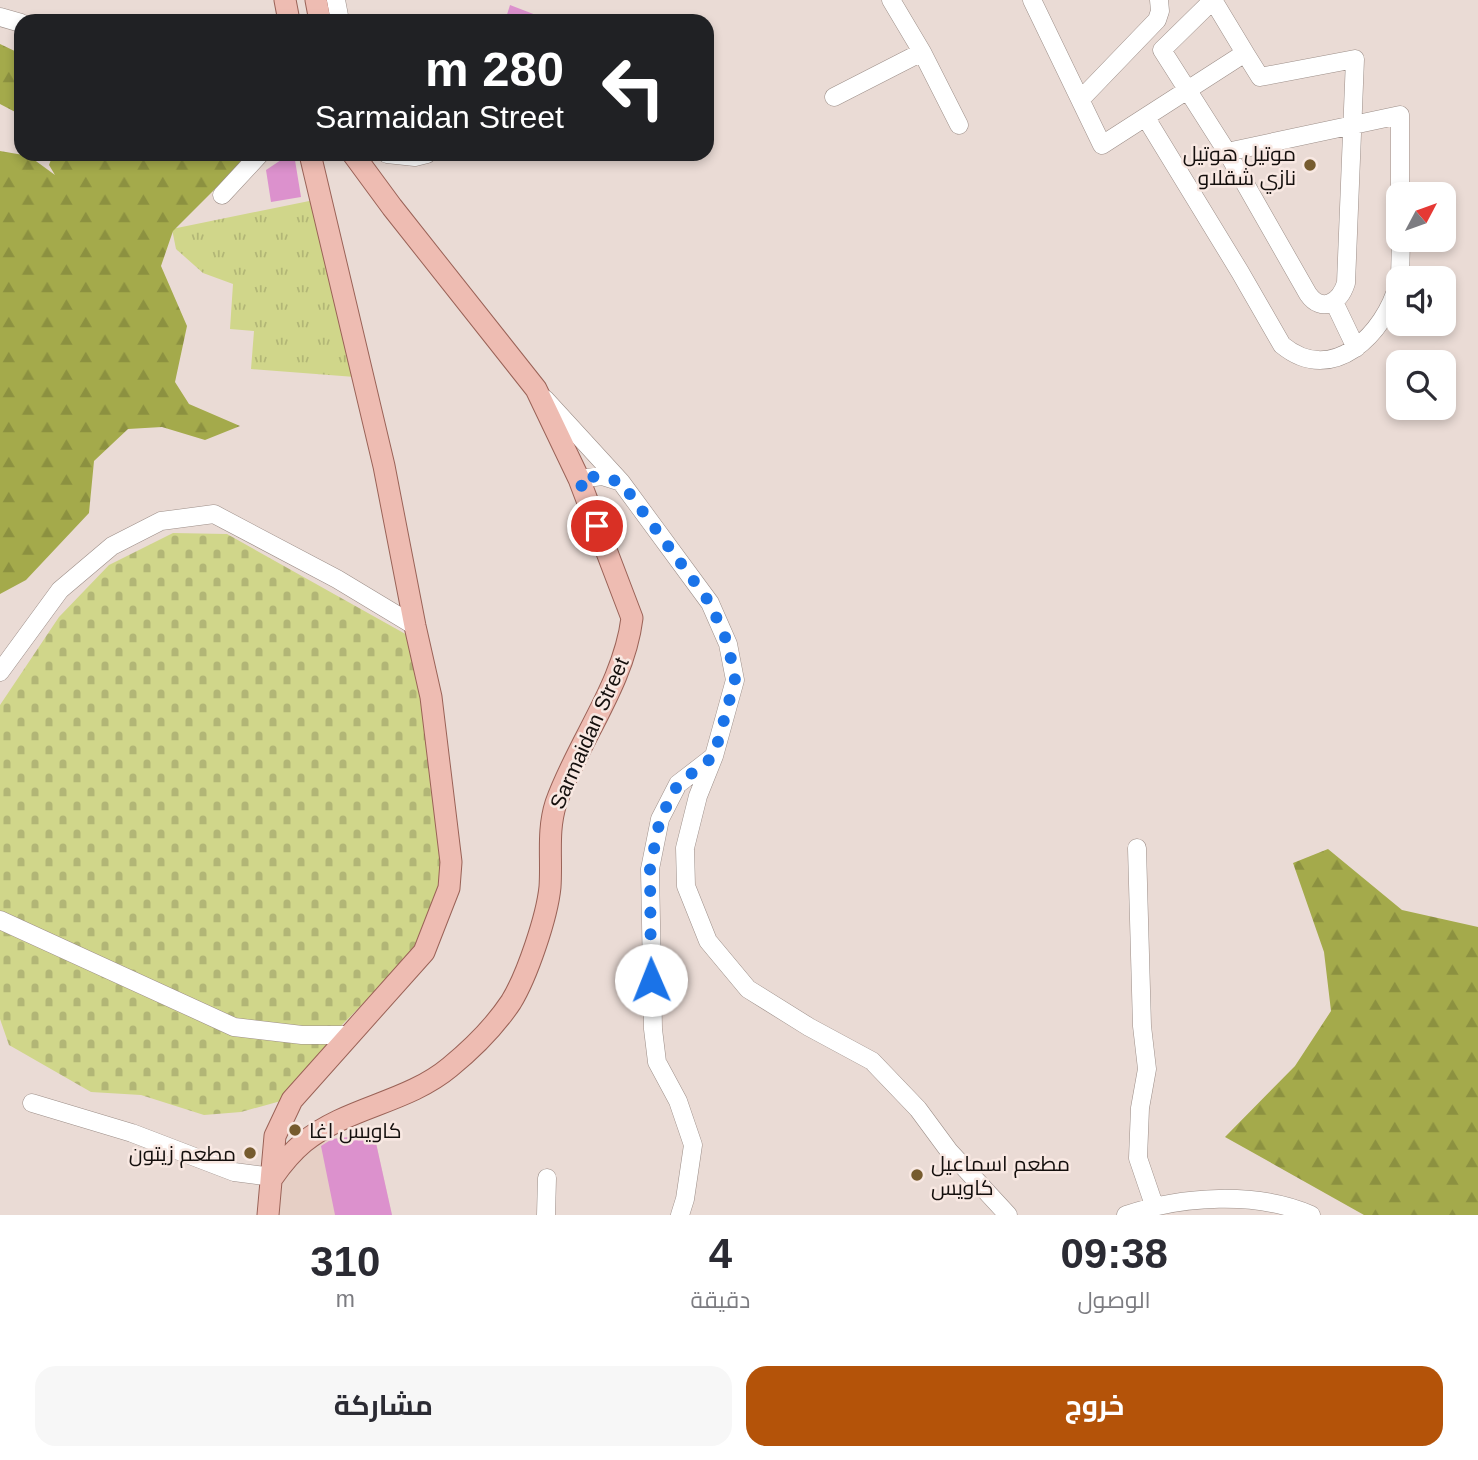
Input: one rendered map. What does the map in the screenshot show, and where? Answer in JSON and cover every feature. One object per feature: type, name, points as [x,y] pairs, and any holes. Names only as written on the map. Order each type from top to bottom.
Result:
[{"type":"main road","points":[[268,1215],[273,1177],[272,1162],[279,1127],[292,1100],[424,951],[449,888],[451,862],[431,697],[384,466],[312,161]]},
{"type":"main road","name":"Sarmaidan Street","points":[[273,1177],[302,1143],[325,1128],[421,1086],[446,1070],[471,1049],[511,1002],[527,966],[550,888],[550,827],[556,803],[620,666],[629,640],[632,618],[579,479],[536,389],[391,207],[358,161]]},
{"type":"main road","points":[[279,1127],[300,1120],[304,1127],[302,1143]]},
{"type":"street","points":[[891,0],[922,52],[958,125]]},
{"type":"street","points":[[1032,0],[1102,145],[1245,53]]},
{"type":"street","points":[[1082,99],[1157,20],[1159,0]]},
{"type":"street","points":[[1213,0],[1261,77],[1355,59],[1346,283],[1340,297],[1334,302],[1322,305],[1308,295],[1227,152],[1163,50],[1213,0]]},
{"type":"street","points":[[834,97],[922,52]]},
{"type":"street","points":[[1227,152],[1400,115],[1400,182]]},
{"type":"street","points":[[1146,118],[1282,345],[1298,355],[1318,359],[1338,356],[1356,348],[1372,334],[1386,315]]},
{"type":"street","points":[[222,195],[254,161]]},
{"type":"street","points":[[1334,302],[1356,348]]},
{"type":"street","points":[[536,389],[621,482],[710,603],[728,644],[735,680],[714,756],[698,796],[685,848],[686,886],[708,941],[748,989],[809,1027],[872,1061],[918,1109],[949,1151],[1008,1215]]},
{"type":"street","points":[[579,479],[602,476],[621,482]]},
{"type":"street","points":[[0,672],[60,590],[112,546],[161,521],[214,514],[337,579],[415,626]]},
{"type":"street","points":[[680,1215],[693,1145],[678,1101],[657,1062],[653,1028],[650,869],[660,819],[678,784],[714,756]]},
{"type":"street","points":[[1137,848],[1142,1026],[1147,1069],[1140,1108],[1139,1158],[1154,1205]]},
{"type":"street","points":[[0,920],[234,1027],[302,1035],[351,1035]]},
{"type":"street","points":[[32,1103],[132,1133],[234,1172],[273,1177]]},
{"type":"street","points":[[546,1215],[547,1178]]},
{"type":"street","points":[[1126,1215],[1154,1205],[1230,1199],[1261,1200],[1311,1215]]},
{"type":"shaded area","points":[[374,1134],[392,1215],[274,1215],[277,1181],[310,1142]]},
{"type":"green space","points":[[0,44],[14,51],[14,111],[0,104]]},
{"type":"green space","points":[[0,151],[14,153],[14,161],[36,161],[55,175],[49,165],[50,161],[243,161],[173,231],[161,266],[187,326],[175,382],[189,404],[240,426],[205,440],[162,427],[128,429],[94,461],[89,513],[26,580],[0,594]]},
{"type":"green space","points":[[319,199],[355,377],[251,369],[254,331],[230,329],[233,284],[203,273],[176,249],[172,229]]},
{"type":"green space","points":[[173,533],[227,534],[409,636],[436,761],[446,889],[422,943],[340,1027],[288,1099],[241,1112],[204,1115],[141,1095],[91,1092],[9,1045],[0,1019],[0,705],[59,617],[109,565]]},
{"type":"green space","points":[[1328,849],[1402,910],[1478,927],[1478,1215],[1364,1215],[1225,1137],[1295,1066],[1331,1011],[1324,952],[1293,863]]},
{"type":"building","points":[[510,5],[533,14],[507,14]]},
{"type":"building","points":[[280,161],[295,161],[301,197],[271,202],[266,170]]},
{"type":"building","points":[[374,1134],[392,1215],[335,1215],[321,1146],[332,1139]]},
{"type":"place","name":"موتيل هوتيل نازي شقلاو","points":[[1310,165]]},
{"type":"place","name":"كاويس اغا","points":[[295,1130]]},
{"type":"place","name":"مطعم زيتون","points":[[250,1153]]},
{"type":"place","name":"مطعم اسماعیل کاویس","points":[[917,1175]]},
{"type":"route","points":[[597,526],[579,479],[591,476],[602,476],[621,482],[710,603],[728,644],[735,680],[714,756],[678,784],[660,819],[650,869],[651,980]]}]
